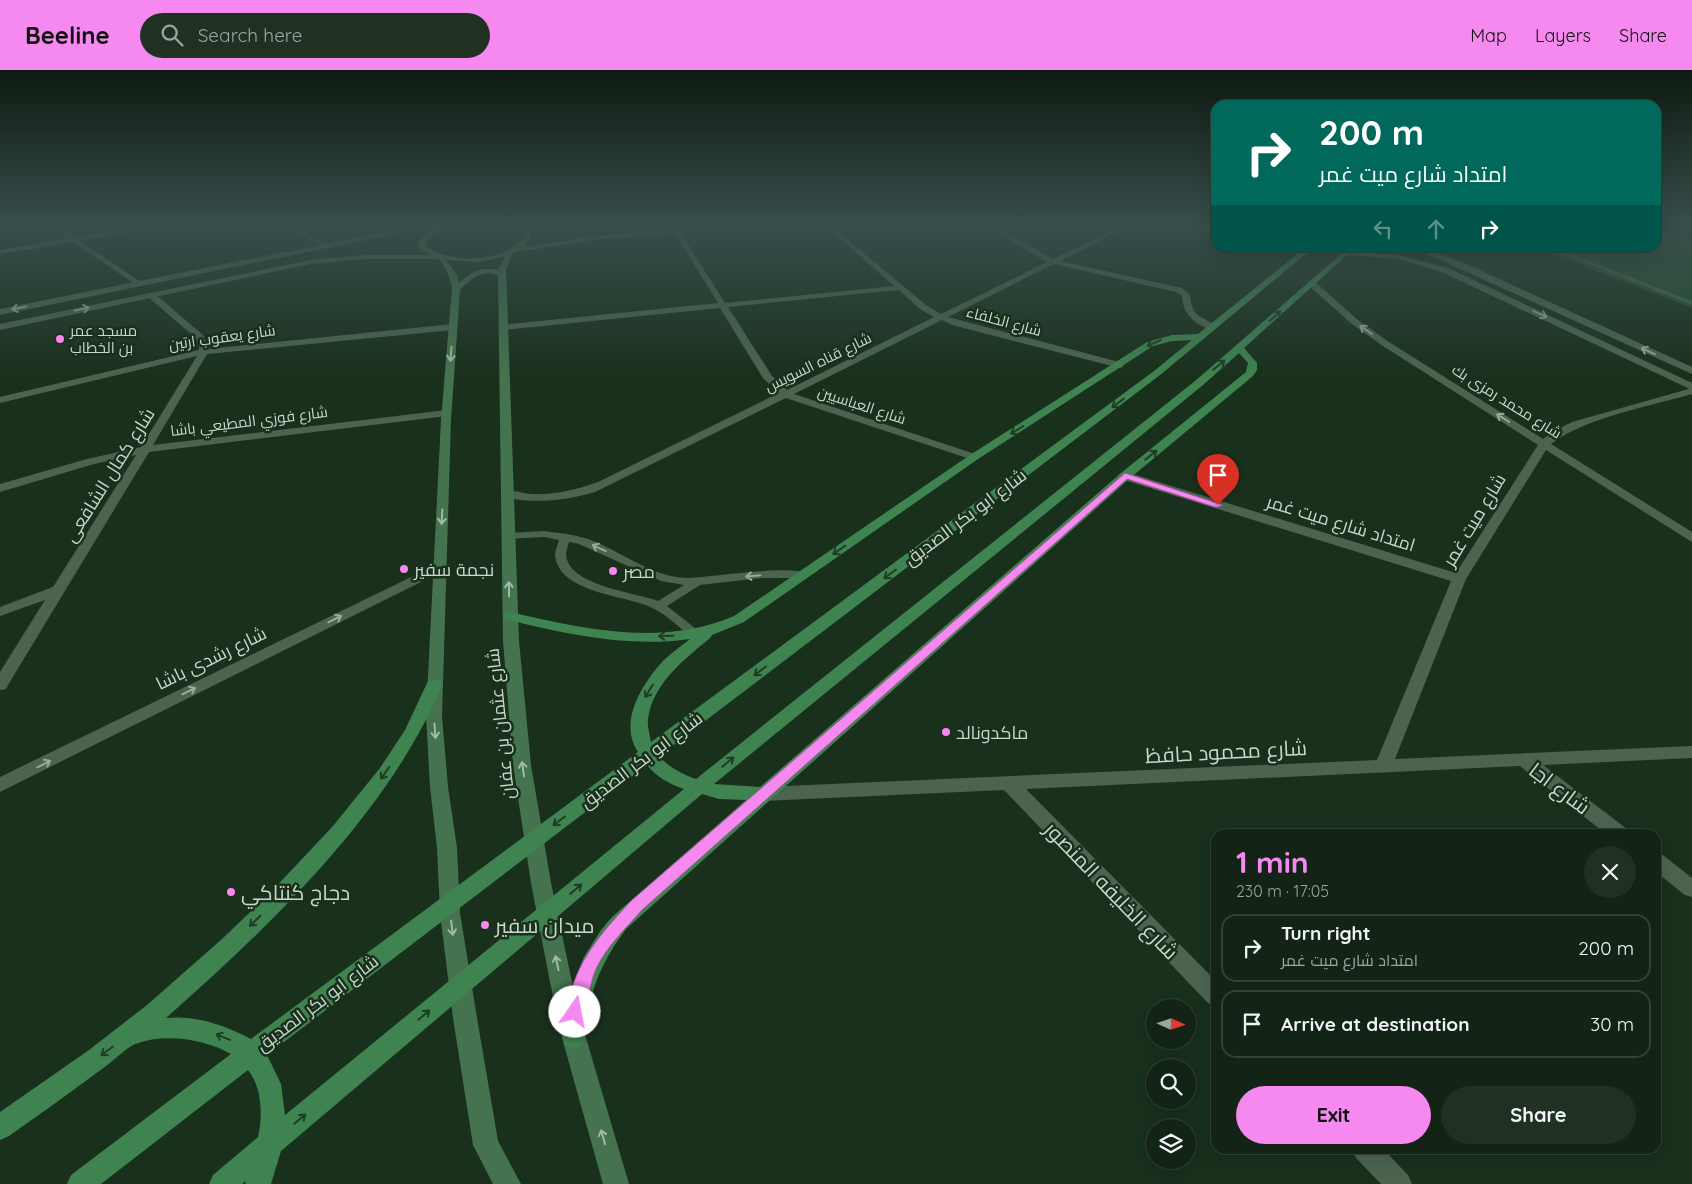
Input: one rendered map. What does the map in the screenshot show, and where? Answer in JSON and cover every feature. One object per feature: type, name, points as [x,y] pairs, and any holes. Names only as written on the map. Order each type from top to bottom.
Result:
[{"type":"main road","points":[[452,274],[456,291],[447,413],[434,716],[439,786],[447,848],[450,913],[463,1009],[486,1146],[508,1184]]},
{"type":"main road","points":[[456,291],[468,277],[473,274]]},
{"type":"main road","name":"شارع عثمان بن عفان","points":[[502,274],[507,536],[512,667],[524,773],[549,920],[574,1038],[616,1184]]},
{"type":"main road","name":"شارع ابو بكر الصديق","points":[[80,1184],[352,976],[1157,373],[1277,274]]},
{"type":"main road","points":[[222,1184],[739,753],[1199,382],[1322,274]]},
{"type":"main road","points":[[510,616],[557,627],[590,632],[642,636],[702,634],[734,622],[974,457],[1150,344],[1160,340],[1179,337],[1202,337]]},
{"type":"main road","points":[[574,1038],[575,1012],[580,988],[590,965],[603,942],[637,905],[1125,476],[1250,374],[1253,371],[1253,364],[1250,358],[1239,348]]},
{"type":"main road","points":[[702,634],[674,659],[649,691],[638,716],[637,729],[640,742],[646,754],[655,765],[684,783],[721,794],[763,794]]},
{"type":"main road","points":[[0,1127],[128,1035],[213,962],[249,927],[337,835],[398,755],[426,709],[434,685]]},
{"type":"main road","points":[[128,1035],[160,1029],[190,1028],[216,1034],[238,1044],[255,1059],[268,1079],[274,1104],[273,1133],[266,1166],[258,1184]]},
{"type":"street","points":[[123,274],[138,284]]},
{"type":"street","points":[[0,312],[188,274]]},
{"type":"street","points":[[0,327],[254,274]]},
{"type":"street","name":"شارع العباسيين","points":[[704,274],[768,378],[787,394],[808,403],[974,457]]},
{"type":"street","name":"شارع الخلفاء","points":[[884,274],[926,310],[941,317],[1120,365]]},
{"type":"street","name":"شارع قناه السويس","points":[[506,494],[524,497],[554,497],[594,488],[1029,274]]},
{"type":"street","points":[[1107,274],[1179,290],[1186,295],[1186,304],[1192,315],[1201,323],[1213,327]]},
{"type":"street","points":[[1453,274],[1692,387]]},
{"type":"street","points":[[1481,274],[1692,371]]},
{"type":"street","name":"شارع محمد رمزى بك","points":[[1311,284],[1355,322],[1386,344],[1692,538]]},
{"type":"street","points":[[503,327],[900,288]]},
{"type":"street","points":[[151,295],[200,337],[204,346],[204,352]]},
{"type":"street","name":"شارع يعقوب ارتين","points":[[0,400],[204,352],[453,327]]},
{"type":"street","name":"شارع كمال الشافعى","points":[[0,685],[204,352]]},
{"type":"street","name":"شارع ميت غمر","points":[[1383,766],[1459,579],[1544,444],[1558,433],[1576,424],[1692,391]]},
{"type":"street","name":"شارع فوزي المطيعي باشا","points":[[0,488],[91,461],[146,449],[447,413]]},
{"type":"street","name":"امتداد شارع ميت غمر","points":[[1125,476],[1459,579]]},
{"type":"street","name":"شارع رشدى باشا","points":[[0,785],[440,567]]},
{"type":"street","points":[[0,612],[58,590]]},
{"type":"street","name":"شارع محمود حافظ","points":[[763,794],[1692,752]]},
{"type":"street","name":"شارع اجا","points":[[1524,760],[1614,829]]},
{"type":"street","name":"شارع الخليفه المنصور","points":[[1009,784],[1211,991]]},
{"type":"street","points":[[1661,865],[1692,889]]},
{"type":"street","points":[[1370,1154],[1400,1184]]},
{"type":"lane","points":[[1618,274],[1692,303]]},
{"type":"lane","points":[[507,536],[534,534],[565,537],[590,544],[666,580],[696,582],[761,575],[802,575]]},
{"type":"lane","points":[[565,537],[560,550],[562,562],[577,579],[595,588],[635,597],[659,606],[702,634]]},
{"type":"lane","points":[[659,606],[696,582]]},
{"type":"green space","points":[[1604,274],[1692,274],[1692,308]]},
{"type":"place","name":"مسجد عمر بن الخطاب","points":[[60,339]]},
{"type":"place","name":"نجمة سفير","points":[[404,569]]},
{"type":"place","name":"مصر","points":[[613,571]]},
{"type":"place","name":"ماكدونالد","points":[[946,732]]},
{"type":"place","name":"دجاج كنتاكي","points":[[231,892]]},
{"type":"place","name":"ميدان سفير","points":[[485,925]]},
{"type":"route","points":[[575,1012],[580,988],[603,942],[637,905],[1125,476],[1218,505]]}]
